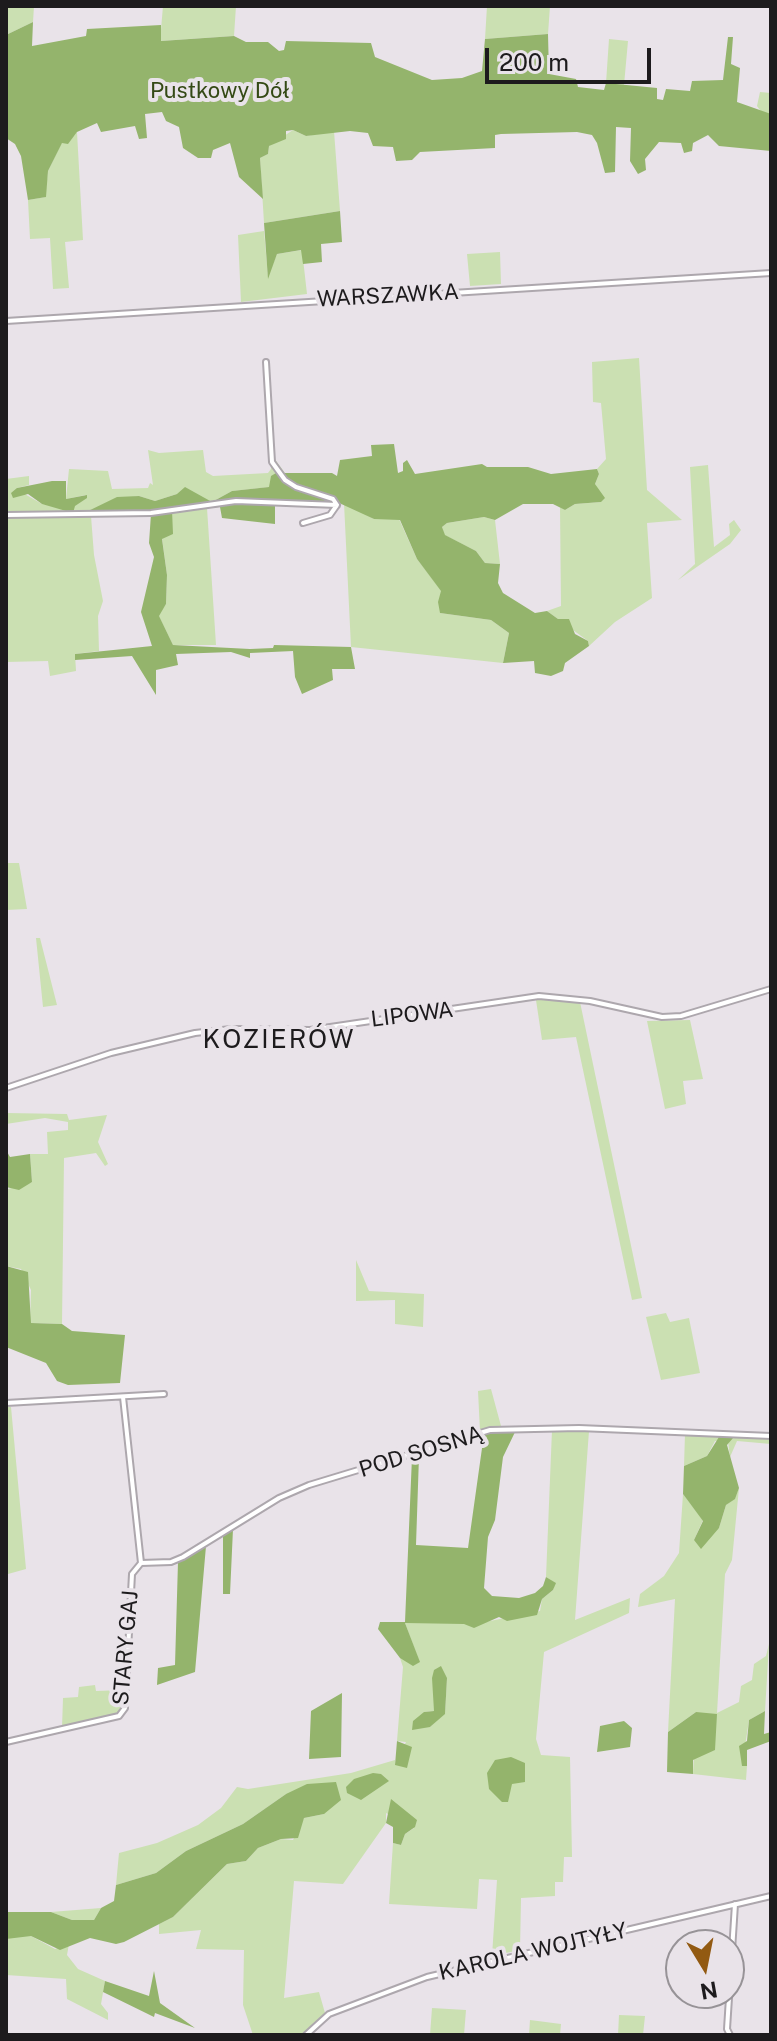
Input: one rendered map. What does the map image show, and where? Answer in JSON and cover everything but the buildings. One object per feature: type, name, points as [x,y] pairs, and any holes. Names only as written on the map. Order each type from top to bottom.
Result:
[{"type":"street","name":"WARSZAWKA","points":[[6,321],[771,273]]},
{"type":"street","points":[[266,362],[272,462],[285,480],[333,499],[337,505]]},
{"type":"street","points":[[6,515],[151,513],[236,501],[337,505]]},
{"type":"street","points":[[303,523],[330,515],[337,505]]},
{"type":"street","name":"LIPOWA","points":[[6,1088],[111,1053],[195,1033],[231,1029],[310,1030],[539,996],[590,1001],[662,1017],[681,1016],[771,989]]},
{"type":"street","points":[[6,1403],[164,1394]]},
{"type":"street","points":[[123,1397],[141,1563]]},
{"type":"street","name":"POD SOSNĄ","points":[[141,1563],[171,1562],[183,1557],[279,1498],[309,1485],[490,1430],[592,1429],[771,1436]]},
{"type":"street","name":"STARY GAJ","points":[[6,1742],[119,1716],[125,1708],[132,1574],[141,1563]]},
{"type":"street","name":"KAROLA WOJTYŁY","points":[[306,2035],[329,2014],[428,1976],[771,1896]]},
{"type":"street","points":[[730,2035],[727,2029],[735,1904]]},
{"type":"green space","points":[[6,6],[34,6],[33,22],[6,35]]},
{"type":"green space","points":[[163,6],[236,6],[234,36],[160,41]]},
{"type":"green space","points":[[487,6],[550,6],[548,34],[485,39]]},
{"type":"green space","name":"Pustkowy Dół","points":[[33,22],[32,46],[86,36],[87,29],[161,25],[161,41],[234,36],[246,42],[268,42],[279,51],[284,50],[286,41],[371,43],[375,57],[432,80],[462,78],[482,71],[485,39],[548,34],[549,74],[576,79],[578,87],[604,90],[606,83],[657,88],[657,99],[663,100],[666,89],[690,91],[692,81],[723,80],[728,37],[733,37],[731,64],[740,68],[737,102],[771,114],[771,151],[719,146],[708,135],[693,143],[692,151],[684,153],[681,143],[659,142],[645,159],[646,170],[638,174],[630,161],[631,128],[616,127],[615,172],[605,173],[592,135],[577,132],[501,134],[495,135],[495,148],[420,152],[412,160],[396,161],[393,147],[373,146],[368,133],[350,131],[306,136],[293,130],[286,131],[286,139],[269,146],[268,154],[260,158],[263,199],[239,177],[230,143],[213,150],[211,158],[198,158],[183,148],[179,127],[166,121],[162,112],[145,114],[147,138],[139,139],[135,126],[101,132],[97,123],[77,132],[68,144],[62,143],[48,171],[46,197],[28,200],[21,156],[15,144],[6,138],[6,35]]},
{"type":"green space","points":[[609,39],[628,41],[624,85],[606,83]]},
{"type":"green space","points":[[760,92],[771,93],[771,114],[762,113],[757,106]]},
{"type":"green space","points":[[293,130],[306,136],[334,131],[340,211],[264,223],[260,158],[268,154],[269,146]]},
{"type":"green space","points":[[77,132],[83,240],[65,242],[69,288],[53,289],[50,238],[30,239],[28,200],[45,197],[48,171],[62,142],[68,143]]},
{"type":"green space","points":[[340,211],[342,242],[321,244],[322,262],[303,264],[301,250],[277,254],[268,279],[264,223]]},
{"type":"green space","points":[[264,231],[268,276],[277,254],[302,250],[307,294],[241,302],[238,235]]},
{"type":"green space","points":[[500,252],[501,284],[470,286],[467,254]]},
{"type":"green space","points":[[639,358],[647,490],[682,520],[647,523],[652,598],[615,622],[589,646],[588,641],[547,611],[561,606],[560,507],[565,510],[575,504],[601,502],[595,484],[599,474],[597,469],[606,459],[601,403],[593,402],[592,362]]},
{"type":"green space","points":[[268,430],[274,458],[285,473],[276,473],[270,487],[232,491],[212,502],[177,494],[155,501],[139,496],[114,500],[84,513],[91,516],[94,555],[103,601],[98,616],[99,651],[75,654],[76,671],[50,676],[48,661],[6,662],[6,479],[29,476],[29,485],[17,488],[23,493],[42,504],[74,506],[86,495],[66,499],[69,469],[108,471],[112,489],[148,488],[150,483],[153,485],[148,450],[159,453],[203,450],[206,472],[213,476],[268,473],[271,469]]},
{"type":"green space","points":[[394,444],[398,473],[403,471],[403,463],[407,460],[415,474],[482,464],[487,467],[528,467],[551,474],[597,469],[599,474],[595,484],[605,498],[601,502],[575,504],[565,510],[553,504],[523,504],[495,520],[484,517],[447,523],[442,527],[445,535],[476,551],[485,563],[500,564],[498,583],[503,593],[535,613],[547,611],[558,619],[569,619],[575,634],[588,641],[589,646],[565,663],[563,671],[551,676],[535,673],[534,661],[503,663],[509,633],[491,620],[440,613],[438,602],[441,591],[417,559],[400,520],[374,519],[337,502],[275,502],[275,524],[222,518],[220,507],[172,510],[173,534],[162,539],[167,575],[166,604],[159,616],[173,645],[250,649],[273,648],[274,645],[351,647],[355,669],[332,669],[333,680],[302,694],[295,677],[293,651],[250,653],[250,658],[231,652],[176,654],[178,665],[156,670],[156,695],[132,656],[75,660],[75,654],[152,646],[141,612],[154,557],[149,543],[151,514],[82,514],[117,497],[139,496],[155,501],[177,494],[185,487],[212,502],[232,491],[269,487],[271,476],[276,473],[332,473],[337,476],[340,460],[372,456],[371,445]]},
{"type":"green space","points":[[708,465],[714,547],[730,535],[729,524],[734,520],[741,530],[730,544],[678,580],[695,564],[690,467]]},
{"type":"green space","points":[[66,481],[66,499],[87,495],[87,498],[75,506],[73,513],[42,504],[28,494],[13,498],[11,493],[17,488]]},
{"type":"green space","points":[[344,503],[374,519],[399,519],[417,559],[442,591],[440,613],[491,620],[509,633],[503,663],[351,647]]},
{"type":"green space","points":[[207,508],[216,645],[173,645],[158,615],[166,604],[167,575],[162,538],[172,510]]},
{"type":"green space","points":[[484,517],[495,520],[500,564],[485,563],[476,551],[444,535],[442,527],[447,523]]},
{"type":"green space","points":[[6,863],[19,863],[27,909],[6,910]]},
{"type":"green space","points":[[36,938],[40,938],[57,1005],[43,1007]]},
{"type":"green space","points":[[536,1000],[580,1002],[642,1298],[632,1300],[576,1037],[542,1040]]},
{"type":"green space","points":[[690,1020],[703,1079],[683,1081],[686,1104],[665,1109],[647,1021]]},
{"type":"green space","points":[[6,1113],[67,1114],[69,1120],[107,1115],[98,1142],[108,1164],[105,1166],[96,1153],[64,1158],[62,1324],[30,1323],[31,1290],[21,1269],[6,1266],[6,1187],[32,1182],[30,1154],[48,1154],[47,1132],[68,1130],[68,1122],[45,1118],[6,1124]]},
{"type":"green space","points":[[6,1150],[10,1157],[30,1154],[32,1182],[19,1190],[6,1187]]},
{"type":"green space","points":[[356,1260],[369,1291],[424,1294],[423,1327],[395,1324],[395,1300],[356,1301]]},
{"type":"green space","points":[[6,1266],[28,1272],[31,1323],[62,1324],[72,1331],[125,1335],[120,1383],[68,1385],[57,1381],[46,1363],[6,1347]]},
{"type":"green space","points":[[666,1313],[670,1322],[689,1318],[700,1373],[661,1380],[646,1317]]},
{"type":"green space","points":[[491,1389],[501,1426],[480,1431],[478,1391]]},
{"type":"green space","points":[[6,1407],[11,1407],[26,1569],[8,1574]]},
{"type":"green space","points":[[516,1430],[503,1457],[495,1520],[488,1537],[484,1588],[492,1596],[519,1598],[535,1593],[543,1586],[546,1577],[556,1583],[553,1590],[542,1599],[537,1615],[507,1621],[499,1617],[474,1628],[464,1624],[405,1623],[420,1662],[413,1666],[400,1658],[378,1629],[380,1622],[405,1622],[412,1457],[419,1456],[416,1545],[468,1548],[484,1434]]},
{"type":"green space","points":[[552,1430],[589,1431],[575,1620],[630,1598],[629,1613],[544,1652],[536,1739],[541,1755],[570,1757],[572,1857],[564,1857],[563,1882],[555,1882],[555,1896],[521,1898],[520,1950],[492,1956],[497,1880],[479,1879],[477,1909],[389,1904],[393,1843],[401,1845],[405,1834],[414,1828],[386,1813],[386,1823],[343,1884],[294,1881],[284,1998],[319,1992],[325,2013],[302,2035],[253,2035],[243,2005],[244,1950],[196,1949],[201,1930],[159,1934],[159,1924],[173,1917],[227,1864],[246,1861],[258,1848],[281,1839],[293,1840],[304,1818],[324,1814],[286,1794],[243,1824],[186,1851],[156,1873],[116,1885],[119,1853],[157,1843],[198,1825],[221,1808],[237,1787],[248,1789],[351,1773],[395,1760],[395,1765],[406,1742],[397,1741],[403,1667],[400,1658],[419,1661],[405,1623],[480,1623],[540,1611],[542,1599],[553,1590],[555,1583],[546,1577]],"holes":[[[447,1678],[445,1713],[430,1727],[424,1712],[434,1711]]]},
{"type":"green space","points":[[685,1434],[771,1439],[771,1444],[737,1441],[730,1457],[728,1442],[715,1441],[707,1456],[684,1466]]},
{"type":"green space","points":[[719,1437],[733,1438],[727,1445],[739,1488],[735,1499],[726,1505],[719,1528],[701,1549],[694,1540],[703,1521],[683,1494],[684,1466],[707,1456]]},
{"type":"green space","points":[[739,1488],[732,1560],[725,1574],[717,1713],[739,1702],[741,1686],[752,1680],[754,1664],[766,1656],[769,1644],[765,1711],[749,1720],[742,1766],[747,1766],[746,1780],[693,1774],[696,1712],[668,1732],[675,1599],[638,1607],[640,1594],[664,1576],[679,1553],[683,1494],[703,1520],[694,1540],[719,1528],[726,1505],[735,1498]]},
{"type":"green space","points":[[233,1529],[230,1594],[223,1594],[223,1534]]},
{"type":"green space","points":[[206,1546],[195,1672],[157,1685],[158,1668],[175,1665],[178,1562]]},
{"type":"green space","points":[[441,1666],[447,1678],[445,1714],[430,1727],[412,1730],[413,1721],[424,1712],[434,1711],[432,1678],[434,1670]]},
{"type":"green space","points":[[95,1685],[96,1691],[123,1690],[122,1708],[117,1714],[62,1728],[63,1698],[78,1697],[79,1687]]},
{"type":"green space","points":[[342,1693],[341,1757],[309,1759],[311,1711]]},
{"type":"green space","points":[[765,1711],[764,1734],[771,1732],[771,1741],[747,1750],[747,1766],[742,1766],[739,1746],[747,1741],[749,1720]]},
{"type":"green space","points":[[696,1712],[717,1714],[715,1750],[693,1760],[693,1774],[667,1772],[668,1732]]},
{"type":"green space","points":[[624,1721],[632,1728],[630,1747],[597,1752],[600,1726]]},
{"type":"green space","points":[[397,1741],[412,1747],[407,1768],[395,1765]]},
{"type":"green space","points":[[511,1757],[525,1763],[525,1782],[512,1784],[508,1802],[502,1802],[489,1789],[487,1773],[495,1760]]},
{"type":"green space","points":[[373,1773],[381,1774],[389,1781],[361,1800],[347,1793],[346,1787],[354,1779]]},
{"type":"green space","points":[[336,1782],[341,1800],[324,1814],[304,1818],[298,1838],[281,1839],[258,1848],[246,1861],[227,1864],[173,1917],[124,1942],[116,1944],[90,1938],[60,1950],[31,1936],[6,1939],[6,1912],[51,1912],[72,1920],[94,1920],[101,1908],[114,1901],[116,1885],[156,1873],[186,1851],[243,1824],[286,1794],[307,1784]]},
{"type":"green space","points":[[391,1799],[417,1820],[415,1827],[405,1834],[401,1845],[393,1843],[393,1827],[386,1823]]},
{"type":"green space","points":[[101,1908],[94,1920],[72,1920],[51,1912]]},
{"type":"green space","points":[[17,1935],[31,1936],[55,1949],[69,1944],[67,1955],[78,1969],[105,1981],[101,2004],[108,2013],[108,2020],[67,1999],[66,1979],[6,1975],[6,1939]]},
{"type":"green space","points":[[154,1971],[160,2003],[195,2028],[155,2013],[154,2017],[103,1992],[105,1981],[149,1996]]},
{"type":"green space","points":[[432,2008],[466,2010],[464,2035],[430,2035]]},
{"type":"green space","points":[[619,2015],[645,2016],[643,2035],[618,2035]]},
{"type":"green space","points":[[530,2020],[561,2024],[560,2035],[529,2035]]},
{"type":"district","name":"KOZIERÓW","points":[[279,1040]]}]
